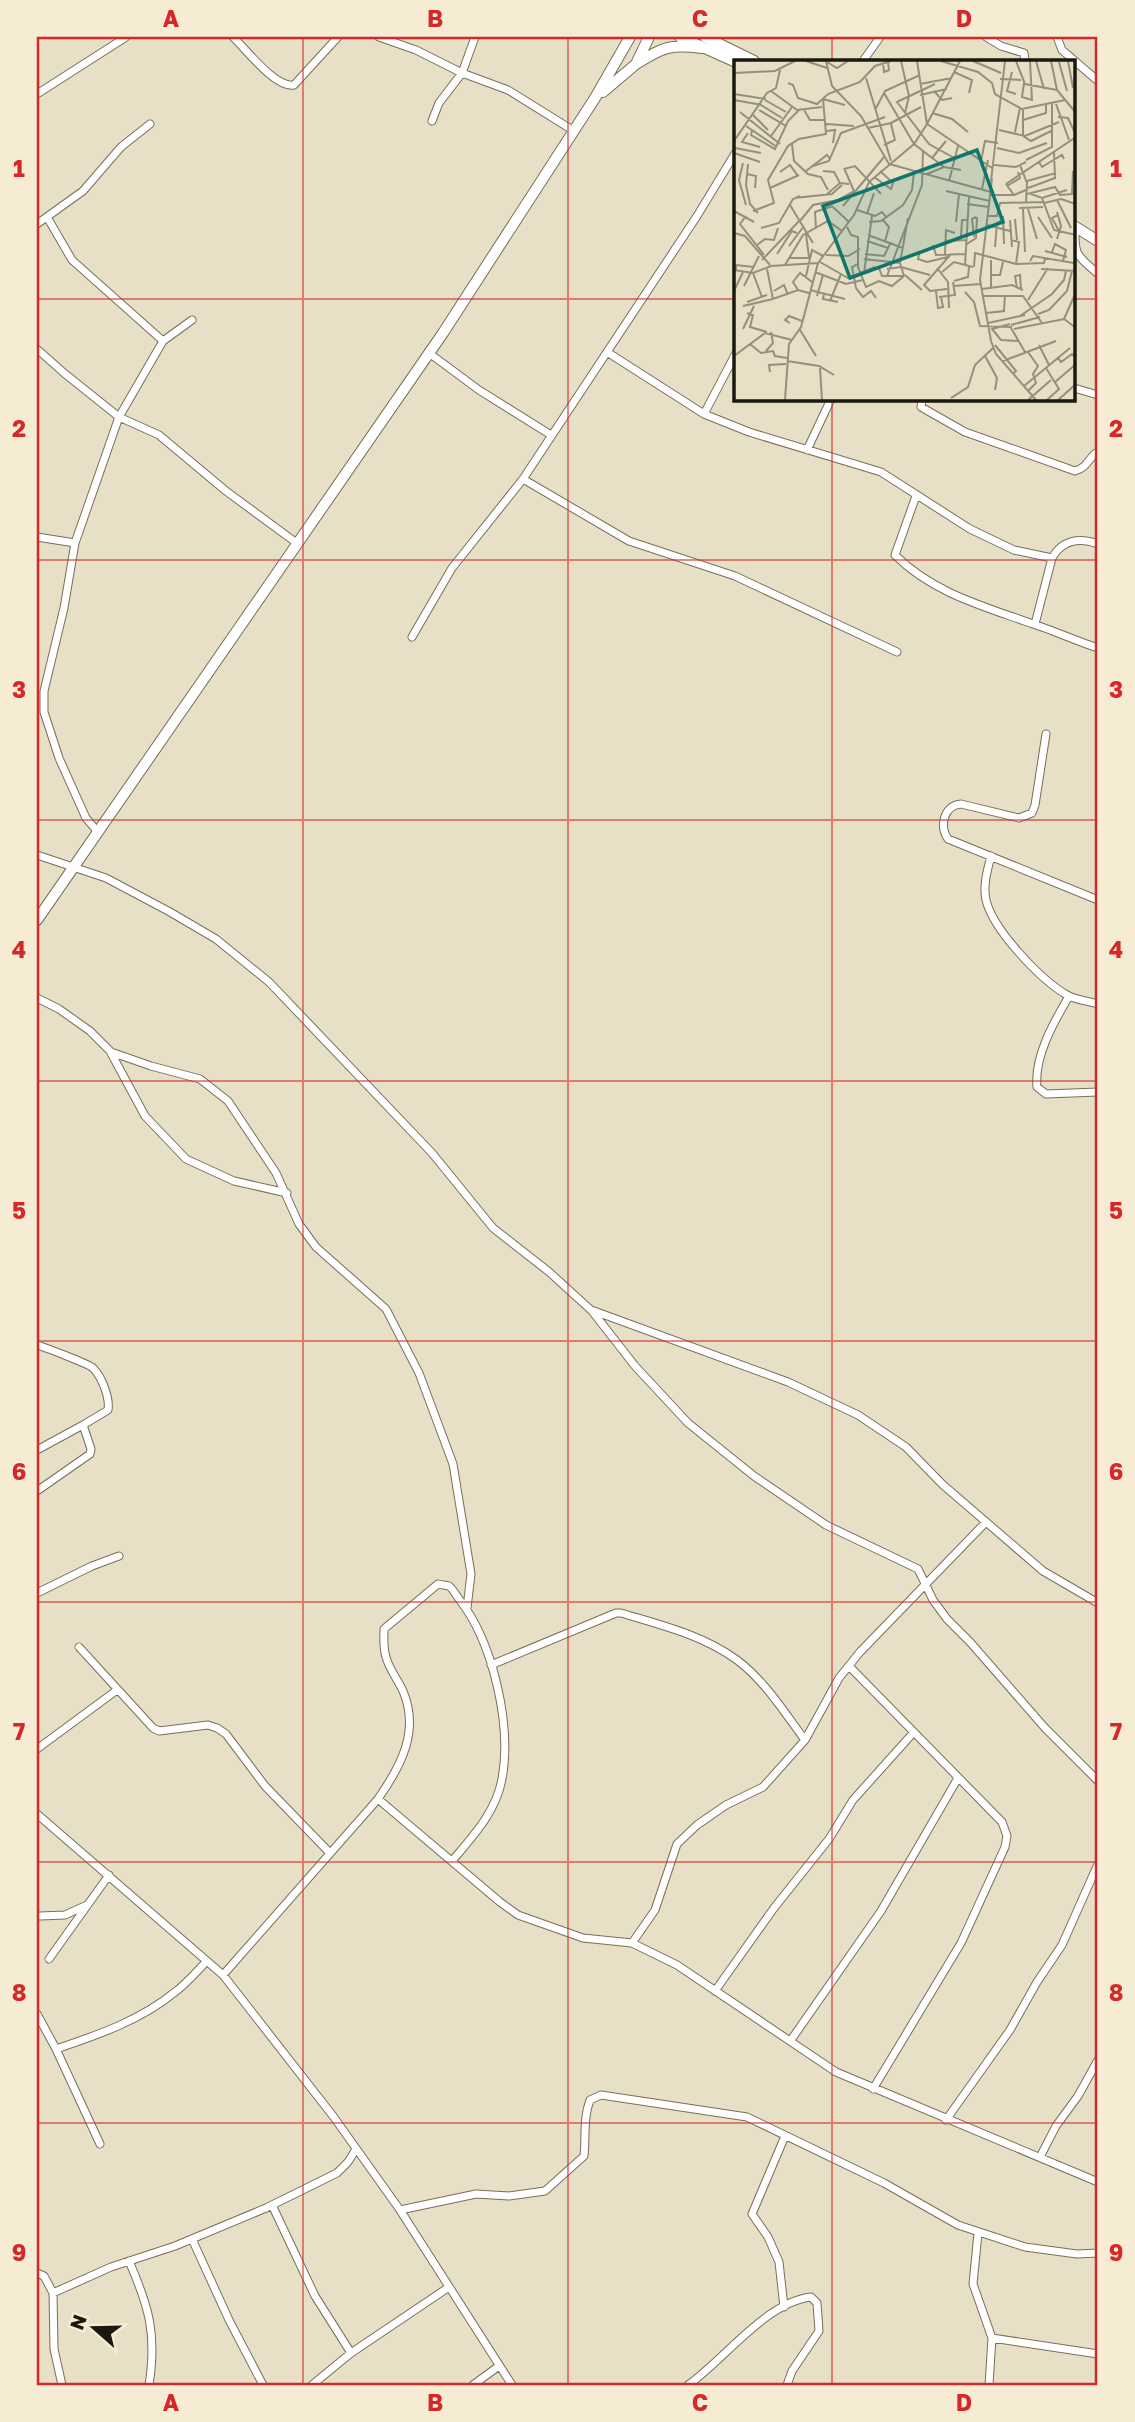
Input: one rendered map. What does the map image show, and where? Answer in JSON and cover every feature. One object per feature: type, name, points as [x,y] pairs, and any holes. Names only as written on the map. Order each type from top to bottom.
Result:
[{"type":"main road","points":[[636,64],[649,37]]},
{"type":"main road","points":[[680,37],[703,42],[751,60]]},
{"type":"main road","points":[[37,920],[429,353],[595,98],[628,38]]},
{"type":"main road","points":[[595,98],[636,64],[657,51],[675,45],[703,42],[734,61]]},
{"type":"main road","points":[[1076,228],[1098,240]]},
{"type":"street","points":[[37,94],[126,37]]},
{"type":"street","points":[[233,37],[278,82],[289,87],[294,85],[338,37]]},
{"type":"street","points":[[379,37],[508,90],[573,131]]},
{"type":"street","points":[[432,121],[439,103],[462,73],[475,37]]},
{"type":"street","points":[[864,60],[880,37]]},
{"type":"street","points":[[986,37],[1001,46],[1024,53],[1025,60]]},
{"type":"street","points":[[1057,37],[1062,50],[1074,60]]},
{"type":"street","points":[[1076,62],[1098,81]]},
{"type":"street","points":[[37,224],[83,191],[121,147],[150,124]]},
{"type":"street","points":[[412,637],[452,568],[523,479],[697,216],[734,155]]},
{"type":"street","points":[[47,217],[72,260],[163,341]]},
{"type":"street","points":[[1076,245],[1077,254],[1098,274]]},
{"type":"street","points":[[97,831],[75,798],[50,733],[44,712],[44,691],[64,608],[75,543],[119,417],[163,341],[192,320]]},
{"type":"street","points":[[37,349],[119,417],[159,435],[226,491],[298,544]]},
{"type":"street","points":[[607,352],[704,414],[748,432],[881,472],[970,528],[1014,550],[1052,558]]},
{"type":"street","points":[[429,353],[479,390],[551,435]]},
{"type":"street","points":[[704,414],[734,357]]},
{"type":"street","points":[[1076,389],[1098,395]]},
{"type":"street","points":[[807,450],[830,401]]},
{"type":"street","points":[[922,401],[921,407],[965,432],[1075,471],[1083,468],[1098,452]]},
{"type":"street","points":[[523,479],[629,541],[735,576],[897,652]]},
{"type":"street","points":[[916,496],[895,555],[904,565],[924,580],[985,609],[1035,624],[1098,648]]},
{"type":"street","points":[[37,537],[75,543]]},
{"type":"street","points":[[1035,624],[1057,548],[1077,540],[1098,544]]},
{"type":"street","points":[[1046,734],[1032,813],[1019,818],[961,804],[949,807],[943,828],[948,839],[1098,900]]},
{"type":"street","points":[[37,855],[106,878],[182,919],[216,939],[269,982],[432,1153],[493,1228],[548,1271],[592,1311],[635,1366],[688,1423],[754,1476],[826,1525],[918,1569],[933,1600],[947,1619],[1045,1728],[1098,1781]]},
{"type":"street","points":[[991,856],[985,880],[986,901],[998,925],[1038,975],[1069,996],[1098,1004]]},
{"type":"street","points":[[1069,996],[1055,1021],[1038,1063],[1037,1087],[1046,1094],[1098,1090]]},
{"type":"street","points":[[37,998],[59,1009],[90,1031],[111,1052],[145,1116],[186,1159],[234,1181],[286,1193]]},
{"type":"street","points":[[111,1052],[200,1079],[228,1101],[276,1173],[299,1224],[316,1247],[386,1309],[419,1373],[453,1464],[471,1574],[467,1609]]},
{"type":"street","points":[[592,1311],[788,1382],[858,1415],[906,1447],[942,1484],[1043,1571],[1098,1603]]},
{"type":"street","points":[[37,1345],[93,1368],[105,1389],[109,1404],[108,1410],[37,1450]]},
{"type":"street","points":[[37,1490],[90,1454],[91,1448],[83,1425]]},
{"type":"street","points":[[632,1943],[655,1910],[677,1844],[697,1825],[726,1805],[763,1787],[804,1740],[839,1678],[860,1652],[986,1522]]},
{"type":"street","points":[[37,1594],[92,1566],[119,1556]]},
{"type":"street","points":[[223,1975],[389,1784],[409,1743],[411,1724],[404,1693],[386,1657],[384,1629],[438,1584],[449,1586],[467,1609],[488,1654],[499,1698],[504,1757],[502,1781],[493,1808],[452,1861]]},
{"type":"street","points":[[491,1665],[621,1613],[690,1634],[737,1660],[770,1693],[804,1740]]},
{"type":"street","points":[[79,1647],[153,1728],[159,1731],[208,1726],[226,1734],[265,1786],[329,1852]]},
{"type":"street","points":[[849,1666],[1002,1822],[1007,1836],[1005,1847],[961,1944],[873,2089]]},
{"type":"street","points":[[37,1749],[117,1690]]},
{"type":"street","points":[[715,1991],[774,1908],[829,1839],[853,1800],[914,1732]]},
{"type":"street","points":[[791,2040],[881,1911],[958,1778]]},
{"type":"street","points":[[378,1799],[518,1915],[583,1938],[632,1943],[677,1965],[836,2072],[1098,2182]]},
{"type":"street","points":[[37,1814],[223,1975],[400,2210],[512,2385]]},
{"type":"street","points":[[946,2120],[1010,2030],[1062,1945],[1098,1864]]},
{"type":"street","points":[[49,1959],[109,1875]]},
{"type":"street","points":[[40,1916],[65,1915],[87,1905]]},
{"type":"street","points":[[56,2049],[138,2017],[175,1992],[207,1961]]},
{"type":"street","points":[[37,2014],[100,2144]]},
{"type":"street","points":[[1041,2157],[1056,2126],[1078,2096],[1098,2060]]},
{"type":"street","points":[[400,2210],[476,2194],[509,2196],[545,2191],[584,2157],[585,2114],[590,2100],[601,2095],[747,2117],[884,2183],[958,2225],[978,2233],[1026,2247],[1077,2254],[1098,2253]]},
{"type":"street","points":[[784,2307],[779,2262],[768,2238],[752,2214],[785,2136]]},
{"type":"street","points":[[53,2293],[272,2205],[337,2173],[356,2149]]},
{"type":"street","points":[[272,2205],[315,2296],[351,2353]]},
{"type":"street","points":[[978,2233],[973,2284],[992,2338],[989,2385]]},
{"type":"street","points":[[192,2239],[229,2319],[264,2385]]},
{"type":"street","points":[[129,2261],[145,2299],[152,2330],[149,2385]]},
{"type":"street","points":[[37,2273],[44,2276],[53,2293],[54,2349],[62,2385]]},
{"type":"street","points":[[312,2385],[351,2353],[449,2287]]},
{"type":"street","points":[[688,2385],[759,2323],[784,2307],[802,2298],[811,2297],[817,2302],[818,2331],[792,2371],[787,2385]]},
{"type":"street","points":[[992,2338],[1098,2354]]},
{"type":"street","points":[[473,2385],[499,2366]]}]
